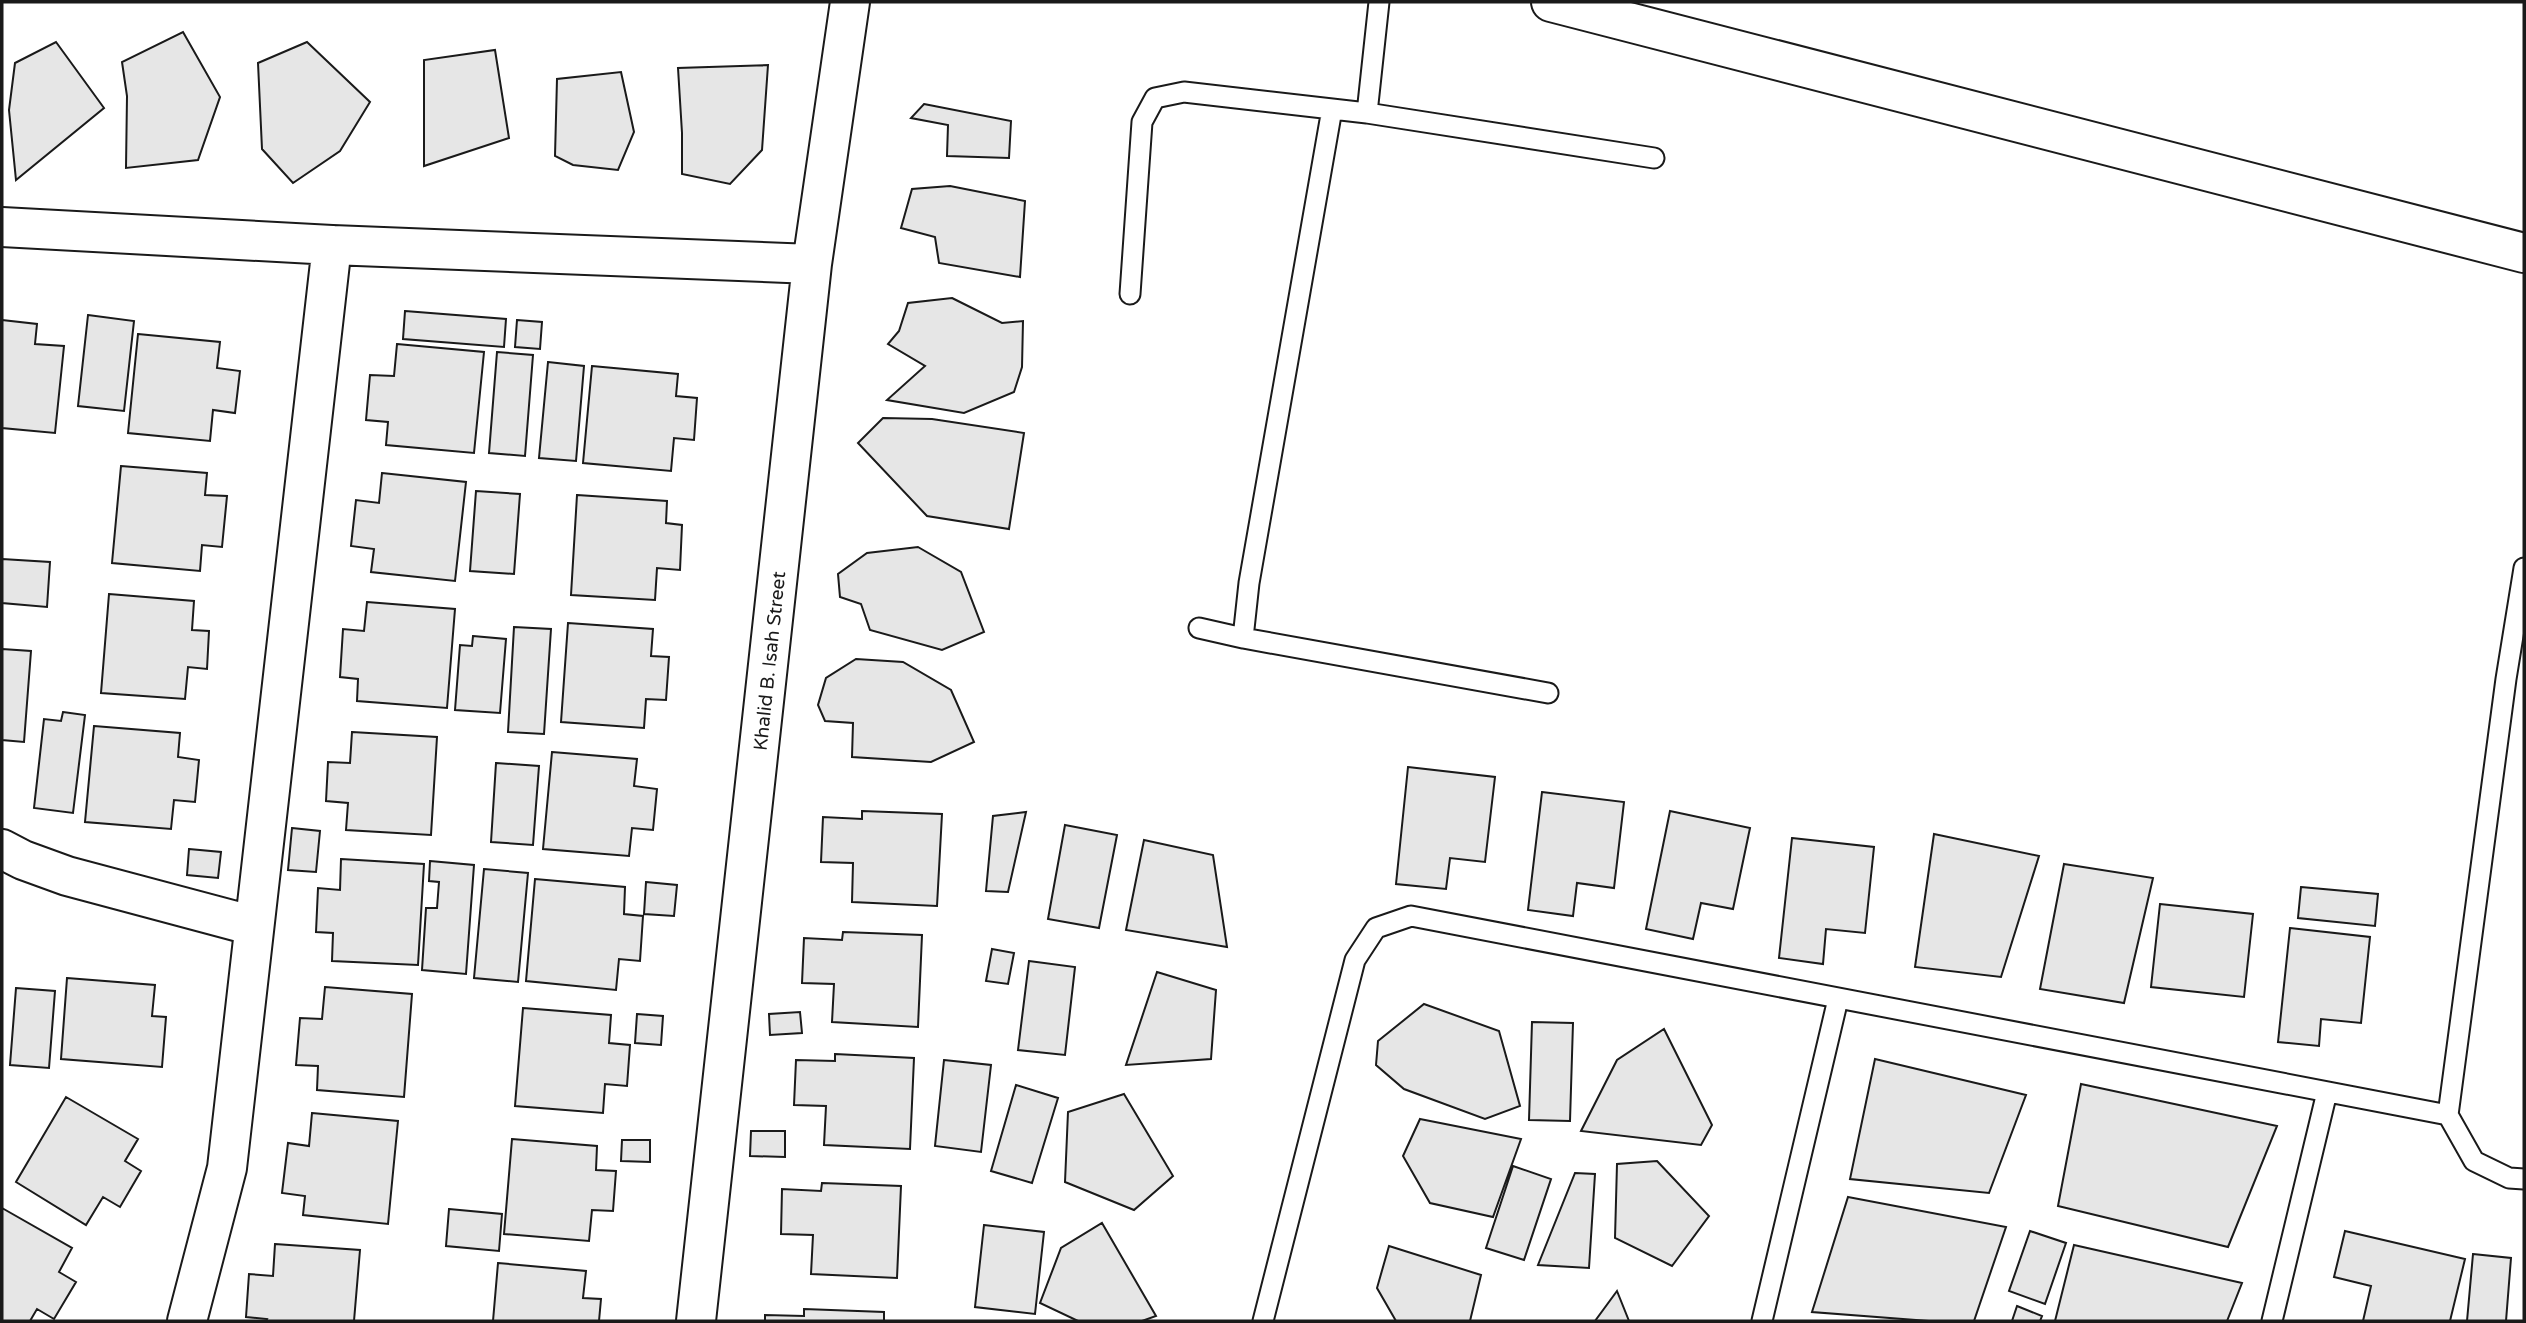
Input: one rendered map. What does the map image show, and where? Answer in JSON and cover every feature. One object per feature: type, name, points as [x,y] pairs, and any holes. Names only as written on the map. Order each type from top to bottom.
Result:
[{"type":"street","name":"Khalid B. Isah Street","points":[[696,1321],[812,264],[850,2]]},
{"type":"street","points":[[1569,4],[2524,253]]},
{"type":"street","points":[[2,227],[332,245],[812,264]]},
{"type":"street","points":[[187,1321],[227,1168],[332,245]]},
{"type":"street","points":[[2,849],[23,860],[67,876],[254,926]]},
{"type":"lane","points":[[1367,113],[1379,2]]},
{"type":"lane","points":[[1130,293],[1142,122],[1155,98],[1184,92],[1367,113],[1654,158]]},
{"type":"lane","points":[[1243,638],[1250,583],[1332,109]]},
{"type":"lane","points":[[2524,568],[2515,680],[2448,1115],[2473,1161],[2509,1178],[2524,1180]]},
{"type":"lane","points":[[1199,628],[1548,693]]},
{"type":"lane","points":[[1264,1321],[1355,960],[1376,928],[1411,916],[2448,1115]]},
{"type":"lane","points":[[1762,1321],[1838,999]]},
{"type":"lane","points":[[2272,1321],[2327,1091]]},
{"type":"building","points":[[183,32],[220,97],[198,160],[126,168],[127,96],[122,62]]},
{"type":"building","points":[[56,42],[104,108],[16,180],[9,110],[15,63]]},
{"type":"building","points":[[307,42],[370,102],[340,151],[293,183],[262,149],[258,63]]},
{"type":"building","points":[[495,50],[509,138],[424,166],[424,60]]},
{"type":"building","points":[[768,65],[762,150],[730,184],[682,174],[678,68]]},
{"type":"building","points":[[621,72],[634,132],[618,170],[573,165],[555,156],[557,79]]},
{"type":"building","points":[[924,104],[1011,121],[1009,158],[947,156],[948,125],[911,118]]},
{"type":"building","points":[[950,186],[1025,201],[1020,277],[939,263],[935,237],[901,228],[912,189]]},
{"type":"building","points":[[952,298],[1002,323],[1023,321],[1022,367],[1014,392],[964,413],[887,400],[925,366],[888,344],[899,331],[908,303]]},
{"type":"building","points":[[405,311],[506,319],[504,347],[403,339]]},
{"type":"building","points":[[88,315],[134,321],[124,411],[78,406]]},
{"type":"building","points":[[2,320],[37,324],[35,344],[64,346],[55,433],[2,428]]},
{"type":"building","points":[[517,320],[542,322],[540,349],[515,347]]},
{"type":"building","points":[[138,334],[220,342],[217,368],[240,371],[235,413],[213,410],[210,441],[128,433]]},
{"type":"building","points":[[397,344],[484,352],[474,453],[386,445],[388,422],[366,420],[370,375],[394,376]]},
{"type":"building","points":[[497,352],[533,355],[525,456],[489,453]]},
{"type":"building","points":[[548,362],[584,366],[576,461],[539,458]]},
{"type":"building","points":[[592,366],[678,374],[676,396],[697,398],[694,440],[674,438],[671,471],[583,463]]},
{"type":"building","points":[[883,418],[932,419],[1024,433],[1009,529],[927,516],[858,443]]},
{"type":"building","points":[[121,466],[207,473],[205,495],[227,496],[222,547],[202,545],[200,571],[112,563]]},
{"type":"building","points":[[382,473],[466,482],[455,581],[371,572],[374,549],[351,546],[356,500],[379,503]]},
{"type":"building","points":[[476,491],[520,494],[514,574],[470,571]]},
{"type":"building","points":[[577,495],[667,501],[666,523],[682,525],[680,570],[657,568],[655,600],[571,595]]},
{"type":"building","points":[[918,547],[961,572],[984,632],[942,650],[870,630],[861,604],[840,597],[838,574],[867,553]]},
{"type":"building","points":[[2,559],[50,562],[47,607],[2,603]]},
{"type":"building","points":[[109,594],[194,601],[192,630],[209,631],[207,669],[188,667],[185,699],[101,693]]},
{"type":"building","points":[[367,602],[455,609],[447,708],[357,701],[358,679],[340,677],[343,629],[364,631]]},
{"type":"building","points":[[568,623],[653,629],[651,656],[669,657],[666,700],[646,699],[644,728],[561,722]]},
{"type":"building","points":[[514,627],[551,629],[544,734],[508,732]]},
{"type":"building","points":[[473,636],[506,639],[500,713],[455,710],[460,645],[472,646]]},
{"type":"building","points":[[2,649],[31,651],[24,742],[2,740]]},
{"type":"building","points":[[856,659],[903,662],[951,690],[974,742],[931,762],[852,757],[853,723],[825,721],[818,705],[826,678]]},
{"type":"building","points":[[63,712],[85,715],[73,813],[34,808],[44,719],[61,721]]},
{"type":"building","points":[[94,726],[180,733],[178,757],[199,760],[195,802],[174,800],[171,829],[85,822]]},
{"type":"building","points":[[352,732],[437,737],[431,835],[346,830],[348,803],[326,801],[328,762],[350,763]]},
{"type":"building","points":[[552,752],[637,759],[634,786],[657,789],[653,830],[632,828],[629,856],[543,849]]},
{"type":"building","points":[[496,763],[539,766],[533,845],[491,842]]},
{"type":"building","points":[[1408,767],[1495,777],[1485,862],[1450,858],[1446,889],[1396,884]]},
{"type":"building","points":[[1542,792],[1624,802],[1614,888],[1577,883],[1573,916],[1528,910]]},
{"type":"building","points":[[862,811],[942,814],[937,906],[852,902],[853,863],[821,862],[823,817],[862,819]]},
{"type":"building","points":[[1670,811],[1750,828],[1733,909],[1701,903],[1693,939],[1646,929]]},
{"type":"building","points":[[1026,812],[1008,892],[986,891],[993,816]]},
{"type":"building","points":[[1065,825],[1117,835],[1099,928],[1048,919]]},
{"type":"building","points":[[292,828],[320,831],[316,872],[288,870]]},
{"type":"building","points":[[1934,834],[2039,856],[2001,977],[1915,967]]},
{"type":"building","points":[[1792,838],[1874,847],[1865,933],[1826,929],[1823,964],[1779,958]]},
{"type":"building","points":[[1144,840],[1213,855],[1227,947],[1126,930]]},
{"type":"building","points":[[189,849],[221,852],[218,878],[187,875]]},
{"type":"building","points":[[341,859],[424,864],[418,965],[332,961],[333,933],[316,932],[318,888],[340,890]]},
{"type":"building","points":[[430,861],[474,865],[466,974],[422,970],[426,908],[437,908],[439,882],[429,881]]},
{"type":"building","points":[[2064,864],[2153,878],[2124,1003],[2040,989]]},
{"type":"building","points":[[484,869],[528,873],[518,982],[474,978]]},
{"type":"building","points":[[535,879],[625,887],[624,914],[643,916],[640,961],[619,959],[616,990],[526,981]]},
{"type":"building","points":[[646,882],[677,885],[674,916],[644,914]]},
{"type":"building","points":[[2301,887],[2378,894],[2375,926],[2298,918]]},
{"type":"building","points":[[2160,904],[2253,914],[2244,997],[2151,987]]},
{"type":"building","points":[[2290,928],[2370,937],[2361,1023],[2321,1019],[2319,1046],[2278,1042]]},
{"type":"building","points":[[843,932],[922,935],[918,1027],[832,1022],[834,984],[802,983],[804,938],[842,940]]},
{"type":"building","points":[[992,949],[1014,953],[1008,984],[986,981]]},
{"type":"building","points":[[1029,961],[1075,967],[1065,1055],[1018,1050]]},
{"type":"building","points":[[1157,972],[1216,990],[1211,1059],[1126,1065]]},
{"type":"building","points":[[67,978],[155,985],[152,1016],[166,1017],[162,1067],[61,1059]]},
{"type":"building","points":[[325,987],[412,994],[404,1097],[317,1090],[318,1066],[296,1065],[300,1018],[322,1019]]},
{"type":"building","points":[[16,988],[55,991],[49,1068],[10,1065]]},
{"type":"building","points":[[1424,1004],[1499,1031],[1520,1106],[1485,1119],[1404,1089],[1376,1065],[1378,1041]]},
{"type":"building","points":[[523,1008],[611,1015],[609,1043],[630,1045],[627,1086],[605,1084],[603,1113],[515,1106]]},
{"type":"building","points":[[800,1012],[802,1033],[770,1035],[769,1014]]},
{"type":"building","points":[[637,1014],[663,1016],[661,1045],[635,1043]]},
{"type":"building","points":[[1532,1022],[1573,1023],[1570,1121],[1529,1120]]},
{"type":"building","points":[[1664,1029],[1712,1125],[1701,1145],[1581,1131],[1617,1060]]},
{"type":"building","points":[[835,1054],[914,1058],[910,1149],[824,1145],[826,1106],[794,1105],[796,1060],[835,1061]]},
{"type":"building","points":[[1875,1059],[2026,1095],[1989,1193],[1850,1179]]},
{"type":"building","points":[[944,1060],[991,1065],[981,1152],[935,1146]]},
{"type":"building","points":[[2081,1084],[2277,1126],[2228,1247],[2058,1206]]},
{"type":"building","points":[[1016,1085],[1058,1098],[1032,1183],[991,1171]]},
{"type":"building","points":[[1124,1094],[1173,1176],[1134,1210],[1065,1182],[1068,1112]]},
{"type":"building","points":[[66,1097],[138,1139],[125,1161],[141,1171],[120,1207],[103,1197],[86,1225],[16,1182]]},
{"type":"building","points":[[312,1113],[398,1121],[388,1224],[303,1215],[305,1196],[282,1193],[288,1143],[309,1146]]},
{"type":"building","points":[[1420,1119],[1521,1139],[1493,1217],[1430,1203],[1403,1156]]},
{"type":"building","points":[[751,1131],[785,1131],[785,1157],[750,1156]]},
{"type":"building","points":[[512,1139],[597,1146],[596,1170],[616,1171],[613,1211],[592,1210],[589,1241],[504,1234]]},
{"type":"building","points":[[622,1140],[650,1140],[650,1162],[621,1161]]},
{"type":"building","points":[[1657,1161],[1709,1216],[1672,1266],[1615,1238],[1617,1164]]},
{"type":"building","points":[[1513,1166],[1551,1179],[1524,1260],[1486,1248]]},
{"type":"building","points":[[1575,1173],[1595,1174],[1589,1268],[1538,1265]]},
{"type":"building","points":[[822,1183],[901,1186],[897,1278],[811,1274],[813,1235],[781,1234],[782,1189],[821,1191]]},
{"type":"building","points":[[1848,1197],[2006,1227],[1974,1321],[1929,1321],[1812,1312]]},
{"type":"building","points":[[2,1208],[72,1248],[59,1272],[76,1282],[54,1319],[37,1309],[30,1321],[2,1321]]},
{"type":"building","points":[[449,1209],[502,1214],[499,1251],[446,1246]]},
{"type":"building","points":[[1102,1223],[1156,1316],[1142,1321],[1078,1321],[1040,1303],[1061,1248]]},
{"type":"building","points":[[984,1225],[1044,1232],[1035,1314],[975,1307]]},
{"type":"building","points":[[2030,1231],[2066,1243],[2045,1304],[2009,1291]]},
{"type":"building","points":[[2345,1231],[2465,1259],[2450,1321],[2363,1321],[2371,1286],[2334,1277]]},
{"type":"building","points":[[275,1244],[360,1250],[354,1321],[266,1321],[267,1319],[246,1317],[249,1274],[273,1276]]},
{"type":"building","points":[[2074,1245],[2242,1283],[2227,1321],[2055,1321]]},
{"type":"building","points":[[1389,1246],[1481,1275],[1470,1321],[1396,1321],[1377,1288]]},
{"type":"building","points":[[2473,1254],[2511,1258],[2506,1321],[2467,1321]]},
{"type":"building","points":[[498,1263],[586,1271],[583,1298],[601,1299],[599,1321],[493,1321]]},
{"type":"building","points":[[1617,1291],[1629,1321],[1595,1321]]},
{"type":"building","points":[[2017,1306],[2042,1316],[2040,1321],[2012,1321]]},
{"type":"building","points":[[804,1309],[884,1312],[884,1321],[765,1321],[765,1315],[804,1316]]}]
